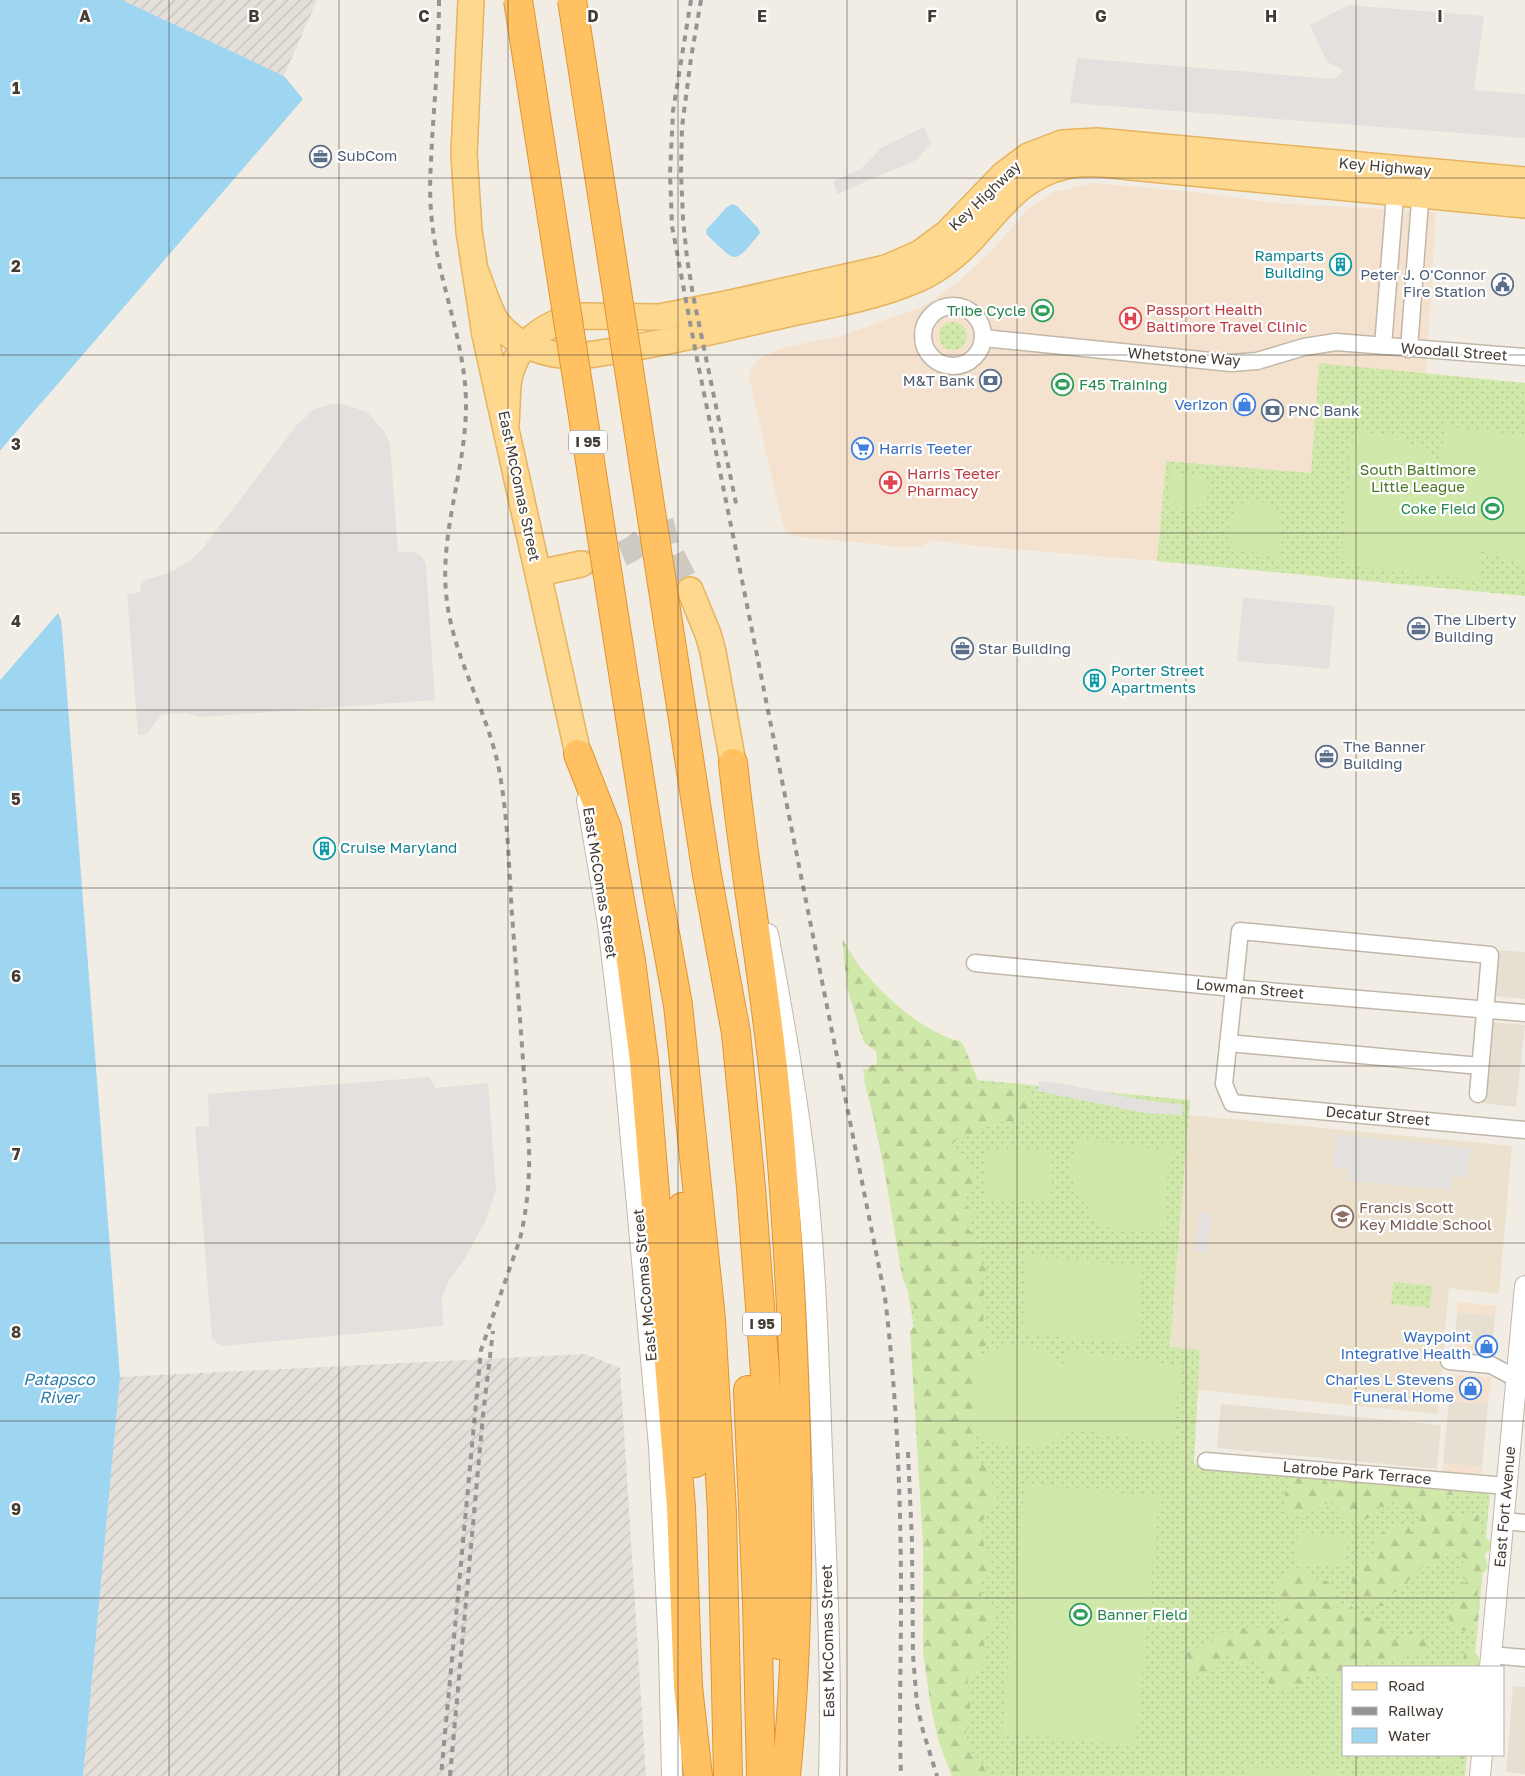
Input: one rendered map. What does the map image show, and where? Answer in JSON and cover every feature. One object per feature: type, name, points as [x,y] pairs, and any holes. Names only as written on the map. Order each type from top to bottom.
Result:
[{"type":"highway","name":"I 95","points":[[518,0],[656,884],[678,1005],[711,1319],[722,1513],[728,1776]]},
{"type":"highway","name":"I 95","points":[[572,0],[707,875],[736,1032],[758,1265],[772,1465],[784,1776]]},
{"type":"highway","points":[[578,754],[606,828],[631,960],[644,1061],[684,1558],[688,1688],[699,1776]]},
{"type":"highway","points":[[733,763],[740,831],[768,1018],[785,1197],[795,1409],[798,1551],[794,1695],[784,1776]]},
{"type":"highway","name":"I 95","points":[[707,875],[747,1368],[757,1583],[761,1776]]},
{"type":"highway","name":"I 95","points":[[656,884],[663,1007],[677,1148],[690,1337],[698,1561],[699,1776]]},
{"type":"main road","name":"East McComas Street","points":[[471,0],[464,154],[466,207],[485,335],[578,754]]},
{"type":"main road","name":"Key Highway","points":[[506,424],[508,384],[514,364],[524,345],[541,330],[572,318],[629,316],[659,318],[886,268],[910,258],[931,246],[947,233],[1003,175],[1028,156],[1062,143],[1097,141],[1525,180]]},
{"type":"main road","name":"Key Highway","points":[[476,272],[496,319],[508,333],[524,345],[562,356],[588,355],[722,330],[889,290],[925,276],[938,268],[967,244],[998,208],[1028,181],[1067,165],[1087,164],[1141,168],[1525,204]]},
{"type":"main road","points":[[538,573],[581,564]]},
{"type":"main road","name":"East McComas Street","points":[[690,590],[710,643],[733,763]]},
{"type":"street","points":[[1383,346],[1397,168]]},
{"type":"street","points":[[1409,349],[1423,171]]},
{"type":"street","name":"Whetstone Way","points":[[983,338],[1231,362],[1257,361],[1322,343],[1336,342],[1383,346]]},
{"type":"street","name":"Woodall Street","points":[[1383,346],[1525,357]]},
{"type":"street","name":"East McComas Street","points":[[578,754],[608,924],[629,1104],[659,1446],[672,1776]]},
{"type":"street","name":"East McComas Street","points":[[733,763],[749,827],[783,1016],[806,1175],[815,1294],[829,1606],[829,1776]]},
{"type":"street","points":[[1478,1094],[1490,955],[1240,931],[1228,1043],[1480,1066]]},
{"type":"street","name":"Lowman Street","points":[[975,963],[1525,1014]]},
{"type":"street","name":"Decatur Street","points":[[1228,1043],[1224,1084],[1232,1103],[1525,1130]]},
{"type":"street","name":"East Fort Avenue","points":[[1491,1661],[1507,1486],[1521,1381],[1525,1286]]},
{"type":"street","points":[[1449,1361],[1490,1365],[1521,1381]]},
{"type":"street","name":"Latrobe Park Terrace","points":[[1206,1461],[1507,1486]]},
{"type":"street","points":[[1504,1521],[1525,1523]]},
{"type":"street","points":[[1491,1661],[1525,1658]]},
{"type":"street","points":[[1480,1776],[1482,1756]]},
{"type":"shaded area","points":[[122,0],[317,0],[284,76]]},
{"type":"shaded area","points":[[1348,5],[1484,16],[1474,90],[1525,94],[1525,138],[1070,103],[1077,58],[1335,79],[1344,70],[1327,62],[1310,25]]},
{"type":"shaded area","points":[[924,127],[931,144],[916,160],[837,194],[833,181],[861,169],[881,148]]},
{"type":"shaded area","points":[[1093,183],[1204,193],[1274,203],[1436,212],[1426,374],[1319,363],[1311,473],[1166,461],[1157,561],[976,546],[931,540],[922,547],[903,547],[793,536],[787,533],[783,526],[750,381],[750,371],[759,358],[785,347],[841,336],[924,306],[955,285],[996,246],[1027,210],[1054,192]]},
{"type":"shaded area","points":[[332,404],[343,404],[367,412],[384,431],[390,444],[398,552],[419,554],[426,565],[435,700],[201,717],[186,713],[162,714],[147,734],[138,735],[127,594],[140,592],[141,584],[145,580],[167,574],[192,559],[202,549],[297,425],[314,409]]},
{"type":"shaded area","points":[[1243,598],[1335,606],[1329,669],[1237,661]]},
{"type":"shaded area","points":[[1496,950],[1525,952],[1525,999],[1492,996]]},
{"type":"shaded area","points":[[1490,1022],[1525,1025],[1516,1107],[1482,1103]]},
{"type":"shaded area","points":[[430,1077],[435,1088],[488,1083],[496,1189],[485,1222],[464,1260],[448,1282],[442,1297],[443,1326],[221,1346],[212,1339],[195,1127],[209,1126],[208,1094]]},
{"type":"shaded area","points":[[1039,1081],[1183,1105],[1182,1115],[1145,1113],[1038,1091]]},
{"type":"shaded area","name":"Francis Scott Key Middle School","points":[[1189,1115],[1512,1146],[1499,1294],[1449,1288],[1438,1414],[1198,1390],[1200,1351],[1170,1348]]},
{"type":"shaded area","points":[[1335,1134],[1471,1148],[1467,1178],[1454,1176],[1451,1190],[1347,1181],[1348,1170],[1333,1168]]},
{"type":"shaded area","points":[[1199,1212],[1212,1214],[1208,1253],[1195,1251]]},
{"type":"shaded area","points":[[1458,1302],[1497,1306],[1495,1316],[1457,1312]]},
{"type":"shaded area","points":[[1457,1312],[1495,1316],[1493,1342],[1455,1339]]},
{"type":"shaded area","points":[[1455,1339],[1493,1342],[1492,1351],[1454,1348]]},
{"type":"shaded area","points":[[586,1354],[620,1368],[646,1776],[83,1776],[120,1377]]},
{"type":"shaded area","points":[[1451,1374],[1491,1377],[1488,1404],[1449,1401]]},
{"type":"shaded area","points":[[1449,1401],[1488,1404],[1482,1467],[1443,1463]]},
{"type":"shaded area","points":[[1221,1404],[1441,1425],[1437,1469],[1217,1448]]},
{"type":"shaded area","points":[[1443,1463],[1482,1467],[1482,1477],[1442,1474]]},
{"type":"shaded area","points":[[1513,1686],[1525,1687],[1525,1774],[1506,1772]]},
{"type":"green space","points":[[953,322],[963,326],[967,336],[963,346],[953,350],[943,346],[939,336],[943,326]]},
{"type":"green space","name":"South Baltimore Little League","points":[[1319,363],[1525,383],[1525,596],[1157,561],[1166,461],[1311,473]]},
{"type":"green space","points":[[1446,427],[1525,435],[1525,566],[1481,549],[1480,580],[1347,566],[1341,556],[1354,430],[1398,437],[1430,453],[1438,468]]},
{"type":"green space","points":[[1172,470],[1178,473],[1205,476],[1208,493],[1201,505],[1187,509],[1178,508],[1170,504]]},
{"type":"green space","points":[[1259,501],[1273,506],[1283,515],[1278,549],[1282,556],[1279,560],[1274,561],[1270,555],[1235,550],[1229,537],[1228,527],[1236,508],[1241,504]]},
{"type":"green space","points":[[842,939],[863,970],[897,1005],[935,1032],[962,1042],[979,1083],[1023,1085],[1031,1099],[1031,1116],[1023,1122],[996,1122],[972,1134],[960,1134],[955,1142],[945,1144],[972,1167],[974,1183],[961,1200],[975,1214],[968,1221],[968,1229],[975,1237],[979,1247],[980,1261],[987,1271],[979,1282],[985,1291],[982,1300],[986,1311],[983,1319],[990,1339],[980,1352],[981,1397],[974,1416],[975,1463],[987,1465],[997,1499],[982,1521],[984,1547],[994,1566],[989,1576],[981,1582],[981,1596],[995,1613],[993,1626],[982,1637],[986,1651],[985,1661],[978,1670],[967,1678],[971,1713],[966,1733],[969,1750],[981,1762],[988,1776],[952,1776],[939,1743],[931,1708],[923,1652],[923,1544],[910,1332],[918,1320],[902,1276],[879,1138],[864,1080],[869,1066],[877,1064],[876,1051],[864,1043],[847,988]]},
{"type":"green space","points":[[863,1069],[1190,1100],[1170,1347],[1200,1350],[1194,1464],[1490,1492],[1474,1666],[1342,1666],[1342,1756],[1467,1756],[1465,1776],[954,1776],[924,1490],[913,1322],[899,1238]]},
{"type":"green space","points":[[1079,1138],[1160,1150],[1165,1146],[1172,1148],[1173,1155],[1169,1159],[1163,1229],[1146,1232],[1128,1232],[1102,1225],[1096,1220],[1078,1192],[1073,1177],[1073,1155]]},
{"type":"green space","points":[[985,1149],[1052,1151],[1051,1199],[984,1198]]},
{"type":"green space","points":[[1027,1256],[1142,1266],[1137,1344],[1022,1334]]},
{"type":"green space","points":[[1394,1282],[1432,1286],[1430,1308],[1391,1304]]},
{"type":"green space","points":[[1024,1344],[1045,1352],[1064,1365],[1066,1350],[1181,1366],[1172,1443],[1066,1428],[1060,1437],[1044,1449],[987,1442],[976,1429],[976,1363],[994,1349]]},
{"type":"green space","points":[[1318,1474],[1337,1493],[1338,1489],[1335,1486],[1334,1480],[1470,1491],[1467,1495],[1439,1495],[1439,1498],[1445,1502],[1447,1512],[1450,1514],[1454,1513],[1463,1519],[1472,1513],[1479,1515],[1480,1533],[1491,1542],[1491,1548],[1485,1555],[1488,1568],[1475,1585],[1478,1588],[1477,1603],[1479,1616],[1475,1629],[1465,1631],[1454,1629],[1450,1622],[1449,1611],[1455,1601],[1455,1586],[1459,1583],[1466,1583],[1458,1571],[1465,1558],[1450,1552],[1445,1559],[1440,1557],[1439,1564],[1422,1565],[1415,1578],[1409,1580],[1407,1584],[1401,1585],[1401,1592],[1393,1592],[1387,1597],[1384,1606],[1375,1606],[1361,1600],[1359,1594],[1354,1594],[1351,1576],[1353,1572],[1359,1571],[1361,1560],[1367,1557],[1373,1560],[1376,1550],[1375,1538],[1390,1528],[1407,1525],[1417,1541],[1417,1526],[1422,1516],[1414,1508],[1404,1512],[1399,1510],[1395,1501],[1391,1502],[1387,1508],[1377,1506],[1374,1509],[1374,1515],[1355,1523],[1343,1515],[1331,1501],[1306,1514],[1289,1513],[1285,1499],[1285,1492],[1289,1486],[1288,1475]]},
{"type":"green space","name":"Banner Field","points":[[1025,1484],[1159,1497],[1136,1746],[1002,1733]]},
{"type":"green space","points":[[1298,1532],[1348,1536],[1345,1567],[1295,1563]]},
{"type":"green space","points":[[1292,1569],[1303,1571],[1309,1578],[1327,1581],[1334,1588],[1337,1597],[1335,1602],[1336,1608],[1351,1606],[1363,1617],[1380,1619],[1387,1632],[1395,1632],[1395,1638],[1403,1641],[1413,1629],[1424,1638],[1428,1652],[1417,1655],[1408,1652],[1390,1663],[1377,1661],[1368,1666],[1342,1666],[1342,1686],[1336,1679],[1312,1674],[1304,1678],[1301,1685],[1280,1691],[1269,1684],[1265,1670],[1257,1657],[1239,1667],[1231,1652],[1224,1655],[1220,1667],[1195,1676],[1185,1671],[1180,1665],[1186,1653],[1195,1647],[1203,1650],[1211,1645],[1219,1633],[1232,1633],[1237,1628],[1272,1628],[1279,1636],[1286,1631],[1282,1627],[1283,1621],[1289,1615],[1279,1614],[1275,1600],[1276,1589],[1282,1579]]},
{"type":"green space","points":[[1474,1651],[1479,1659],[1478,1666],[1455,1666],[1462,1662],[1465,1653]]},
{"type":"green space","points":[[1434,1756],[1466,1756],[1464,1758],[1446,1766]]},
{"type":"green space","points":[[1245,1767],[1308,1771],[1308,1776],[1245,1776]]},
{"type":"green space","points":[[1314,1771],[1386,1776],[1314,1776]]},
{"type":"water","points":[[0,0],[122,0],[284,76],[303,99],[0,451]]},
{"type":"water","points":[[732,204],[737,206],[758,228],[760,233],[745,251],[735,257],[724,251],[707,235],[706,230]]},
{"type":"water","name":"Patapsco River","points":[[58,613],[62,629],[120,1377],[83,1776],[0,1776],[0,680]]},
{"type":"pier","points":[[42,402],[43,405],[0,454],[0,451]]},
{"type":"pier","points":[[56,611],[58,613],[0,680],[0,676]]},
{"type":"tunnel","points":[[586,563],[610,558],[630,550],[646,538],[660,517]]},
{"type":"tunnel","points":[[661,521],[667,545],[690,590]]},
{"type":"railway","points":[[439,0],[438,53],[430,175],[431,210],[438,259],[461,356],[465,380],[466,405],[465,430],[449,528],[445,577],[451,624],[457,646],[489,731],[503,792],[529,1148],[528,1194],[520,1239],[481,1350],[441,1776]]},
{"type":"railway","points":[[691,0],[673,111],[670,173],[672,226],[885,1297],[893,1373],[899,1487],[901,1776]]},
{"type":"railway","points":[[701,0],[682,127],[683,219],[693,295],[737,508]]},
{"type":"railway","points":[[450,1776],[483,1415],[493,1331]]},
{"type":"railway","points":[[908,1452],[912,1542],[913,1655],[917,1705],[937,1776]]},
{"type":"place","name":"SubCom","points":[[321,156]]},
{"type":"place","name":"Ramparts Building","points":[[1340,265]]},
{"type":"place","name":"Peter J. O'Connor Fire Station","points":[[1502,284]]},
{"type":"place","name":"Tribe Cycle","points":[[1042,311]]},
{"type":"place","name":"Passport Health Baltimore Travel Clinic","points":[[1130,319]]},
{"type":"place","name":"M&T Bank","points":[[991,381]]},
{"type":"place","name":"F45 Training","points":[[1063,385]]},
{"type":"place","name":"Verizon","points":[[1244,405]]},
{"type":"place","name":"PNC Bank","points":[[1272,411]]},
{"type":"place","name":"Harris Teeter","points":[[863,449]]},
{"type":"place","name":"Harris Teeter Pharmacy","points":[[891,483]]},
{"type":"place","name":"Coke Field","points":[[1492,509]]},
{"type":"place","name":"The Liberty Building","points":[[1418,629]]},
{"type":"place","name":"Star Building","points":[[962,649]]},
{"type":"place","name":"Porter Street Apartments","points":[[1095,680]]},
{"type":"place","name":"The Banner Building","points":[[1327,756]]},
{"type":"place","name":"Cruise Maryland","points":[[324,848]]},
{"type":"place","name":"Francis Scott Key Middle School","points":[[1343,1217]]},
{"type":"place","name":"Waypoint Integrative Health","points":[[1487,1346]]},
{"type":"place","name":"Charles L Stevens Funeral Home","points":[[1470,1389]]},
{"type":"place","name":"Banner Field","points":[[1081,1615]]}]
